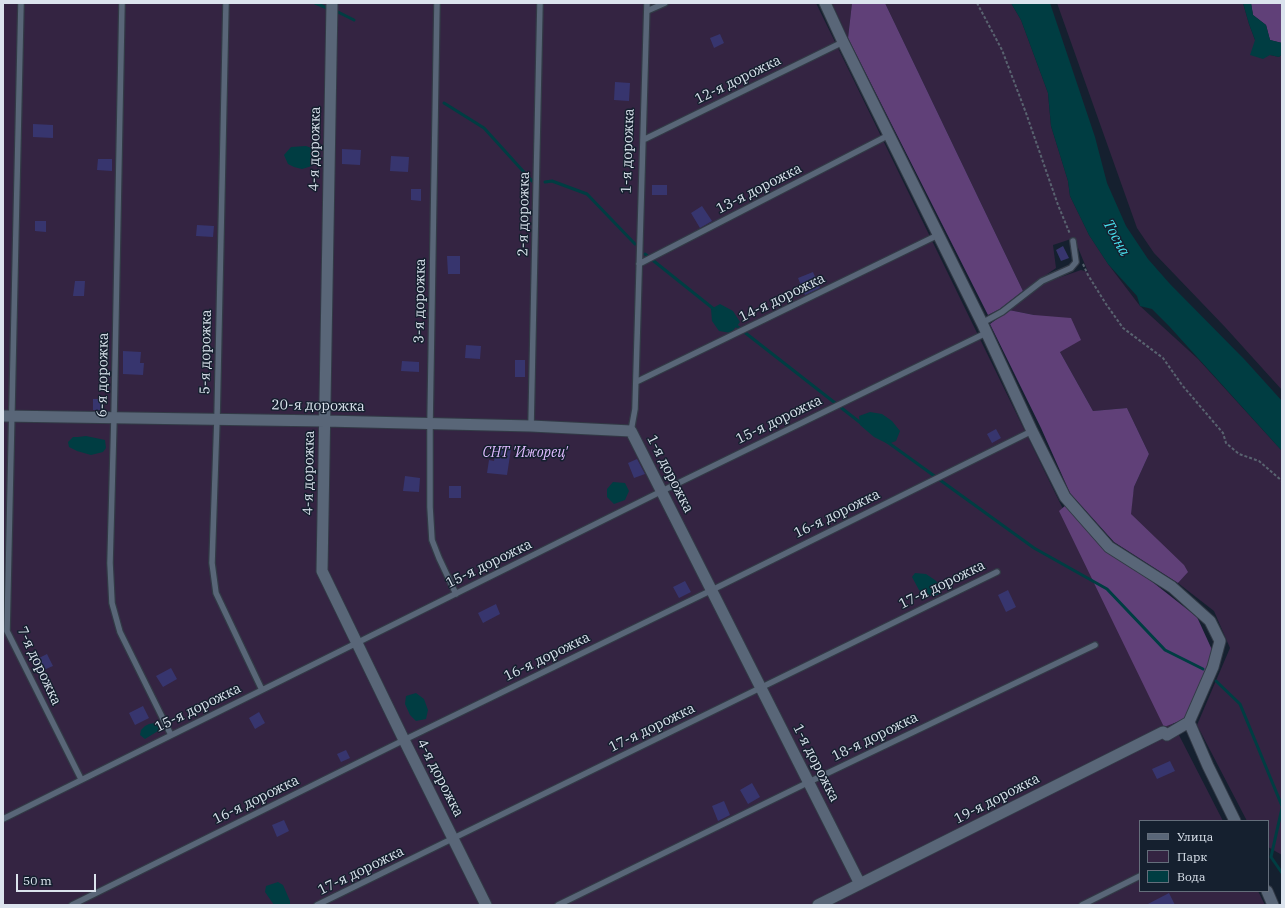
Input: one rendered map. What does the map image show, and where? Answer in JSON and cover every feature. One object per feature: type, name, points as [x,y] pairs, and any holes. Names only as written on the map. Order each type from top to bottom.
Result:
[{"type":"street","name":"4-я дорожка","points":[[332,3],[322,571],[486,905]]},
{"type":"street","points":[[825,3],[984,328],[1032,431],[1065,496],[1109,547],[1172,587],[1210,621],[1220,641],[1214,667],[1189,722],[1208,766],[1235,820]]},
{"type":"street","name":"20-я дорожка","points":[[7,416],[325,421],[531,426],[632,431]]},
{"type":"street","name":"1-я дорожка","points":[[632,431],[860,884]]},
{"type":"street","name":"19-я дорожка","points":[[818,905],[1163,732],[1167,734],[1189,722]]},
{"type":"street","points":[[1267,892],[1273,905]]},
{"type":"lane","name":"7-я дорожка","points":[[21,3],[7,416],[7,631],[81,779]]},
{"type":"lane","name":"6-я дорожка","points":[[122,3],[110,563],[112,603],[120,632],[172,735]]},
{"type":"lane","name":"5-я дорожка","points":[[226,3],[217,419],[212,563],[216,593],[262,690]]},
{"type":"lane","name":"3-я дорожка","points":[[437,3],[430,507],[432,540],[456,594]]},
{"type":"lane","name":"2-я дорожка","points":[[531,426],[540,3]]},
{"type":"lane","name":"1-я дорожка","points":[[632,431],[635,409],[642,263],[643,140],[647,3]]},
{"type":"lane","points":[[647,11],[665,3]]},
{"type":"lane","name":"12-я дорожка","points":[[643,140],[843,42]]},
{"type":"lane","name":"13-я дорожка","points":[[642,263],[890,135]]},
{"type":"lane","name":"14-я дорожка","points":[[636,382],[938,235]]},
{"type":"lane","name":"15-я дорожка","points":[[3,819],[662,491],[845,402],[984,328],[1042,281],[1071,268],[1076,262],[1073,241]]},
{"type":"lane","name":"16-я дорожка","points":[[72,905],[1032,431]]},
{"type":"lane","name":"17-я дорожка","points":[[317,905],[997,572]]},
{"type":"lane","name":"18-я дорожка","points":[[558,905],[809,782],[1095,645]]},
{"type":"lane","points":[[1082,905],[1139,876]]},
{"type":"path","points":[[977,3],[1002,50],[1058,205],[1073,241]]},
{"type":"path","points":[[1082,261],[1088,275],[1123,328],[1163,358],[1182,385],[1223,433],[1226,443],[1239,454],[1259,461],[1282,481]]},
{"type":"green space","name":"СНТ 'Ижорец'","points":[[3,3],[816,3],[1059,501],[1222,820],[1139,820],[1139,892],[1258,892],[1265,905],[3,905]]},
{"type":"green space","points":[[832,3],[852,3],[848,38]]},
{"type":"green space","points":[[885,3],[1011,3],[1021,20],[1048,93],[1051,126],[1068,181],[1070,196],[1089,235],[1108,264],[1140,306],[1198,359],[1282,451],[1282,855],[1269,848],[1269,820],[1246,820],[1197,725],[1230,648],[1214,611],[1178,583],[1187,572],[1130,514],[1134,487],[1149,454],[1127,408],[1093,411],[1060,352],[1034,315],[1009,310],[1044,283],[1081,270],[1088,272],[1074,238],[1053,245],[1056,268],[1023,291]]},
{"type":"green space","points":[[1057,3],[1243,3],[1255,40],[1270,55],[1279,57],[1282,54],[1282,390],[1225,327],[1154,253],[1137,228]]},
{"type":"shaded area","points":[[852,3],[885,3],[1023,291],[1000,309],[988,315],[848,38]]},
{"type":"shaded area","points":[[1251,3],[1282,3],[1282,43],[1270,40],[1266,25],[1253,15]]},
{"type":"shaded area","points":[[1009,310],[1034,315],[1071,318],[1081,340],[1060,352],[1093,411],[1127,408],[1149,454],[1134,487],[1131,514],[1184,565],[1188,572],[1178,583],[1114,542],[1070,493],[1041,428],[990,324]]},
{"type":"shaded area","points":[[1066,505],[1106,550],[1150,580],[1197,617],[1213,652],[1185,719],[1164,727],[1059,511]]},
{"type":"water","name":"Тосна","points":[[1011,3],[1050,3],[1095,137],[1107,183],[1126,226],[1148,259],[1170,284],[1245,360],[1282,401],[1282,451],[1169,326],[1152,309],[1140,306],[1137,296],[1108,264],[1089,235],[1070,196],[1068,181],[1051,126],[1048,93],[1021,20]]},
{"type":"water","points":[[1243,3],[1251,3],[1253,15],[1266,25],[1270,40],[1282,43],[1282,54],[1279,57],[1270,55],[1263,59],[1250,55],[1255,40]]},
{"type":"water","points":[[306,146],[317,150],[317,156],[312,166],[302,169],[288,164],[284,155],[291,147]]},
{"type":"water","points":[[720,304],[733,311],[740,322],[731,333],[719,331],[712,321],[711,309]]},
{"type":"water","points":[[870,412],[882,414],[892,421],[900,431],[896,441],[888,444],[874,437],[860,425],[859,416]]},
{"type":"water","points":[[86,436],[105,440],[106,448],[103,452],[91,455],[69,447],[68,442],[73,437]]},
{"type":"water","points":[[613,482],[625,483],[629,491],[625,500],[614,504],[607,497],[607,489]]},
{"type":"water","points":[[915,573],[926,574],[935,580],[942,587],[938,595],[927,596],[919,590],[912,577]]},
{"type":"water","points":[[416,693],[424,699],[428,710],[426,719],[416,721],[410,715],[405,704],[406,696]]},
{"type":"water","points":[[155,723],[160,726],[158,731],[145,739],[140,735],[141,730],[145,726]]},
{"type":"water","points":[[278,882],[283,885],[290,901],[290,905],[274,905],[265,892],[266,886]]},
{"type":"building","points":[[720,34],[724,43],[714,48],[710,38]]},
{"type":"building","points":[[615,82],[630,83],[629,101],[614,100]]},
{"type":"building","points":[[33,124],[53,125],[53,138],[33,137]]},
{"type":"building","points":[[342,149],[361,150],[360,165],[342,164]]},
{"type":"building","points":[[391,156],[409,157],[408,172],[390,171]]},
{"type":"building","points":[[98,159],[112,159],[112,171],[97,170]]},
{"type":"building","points":[[652,185],[667,185],[667,195],[652,195]]},
{"type":"building","points":[[411,189],[421,189],[421,201],[411,200]]},
{"type":"building","points":[[702,206],[712,221],[700,228],[691,213]]},
{"type":"building","points":[[35,221],[46,221],[46,232],[35,231]]},
{"type":"building","points":[[197,225],[214,226],[213,237],[196,236]]},
{"type":"building","points":[[1063,246],[1069,258],[1061,261],[1056,250]]},
{"type":"building","points":[[447,256],[460,256],[460,274],[448,274]]},
{"type":"building","points":[[813,272],[820,288],[805,295],[798,278]]},
{"type":"building","points":[[75,281],[85,281],[84,296],[73,296]]},
{"type":"building","points":[[466,345],[481,346],[480,359],[465,358]]},
{"type":"building","points":[[123,351],[141,352],[140,363],[144,363],[143,375],[123,374]]},
{"type":"building","points":[[515,360],[525,360],[525,377],[515,377]]},
{"type":"building","points":[[402,361],[419,362],[419,372],[401,371]]},
{"type":"building","points":[[93,399],[104,399],[103,410],[93,410]]},
{"type":"building","points":[[996,429],[1001,438],[992,443],[987,434]]},
{"type":"building","points":[[496,447],[511,449],[507,475],[487,473],[489,460],[494,461]]},
{"type":"building","points":[[637,459],[645,474],[634,478],[628,463]]},
{"type":"building","points":[[405,476],[420,478],[419,492],[403,491]]},
{"type":"building","points":[[449,486],[461,486],[461,498],[449,498]]},
{"type":"building","points":[[685,581],[691,592],[679,598],[673,587]]},
{"type":"building","points":[[1008,590],[1016,607],[1006,612],[998,595]]},
{"type":"building","points":[[496,604],[500,614],[483,623],[478,613]]},
{"type":"building","points":[[47,654],[53,666],[39,672],[33,661]]},
{"type":"building","points":[[171,668],[177,679],[163,687],[156,676]]},
{"type":"building","points":[[143,706],[149,718],[135,725],[129,713]]},
{"type":"building","points":[[259,712],[265,723],[255,729],[249,718]]},
{"type":"building","points":[[346,750],[350,758],[341,762],[337,754]]},
{"type":"building","points":[[1170,761],[1175,771],[1157,779],[1152,769]]},
{"type":"building","points":[[752,783],[760,797],[748,804],[740,790]]},
{"type":"building","points":[[724,801],[730,815],[718,821],[712,806]]},
{"type":"building","points":[[284,820],[289,831],[277,837],[272,825]]},
{"type":"building","points":[[1169,893],[1175,905],[1146,905]]},
{"type":"waterway","points":[[315,3],[327,8]]},
{"type":"waterway","points":[[338,12],[354,20]]},
{"type":"waterway","points":[[444,103],[484,128],[532,181]]},
{"type":"waterway","points":[[545,182],[552,181],[587,194],[635,244]]},
{"type":"waterway","points":[[645,254],[715,310]]},
{"type":"waterway","points":[[734,324],[862,424]]},
{"type":"waterway","points":[[886,441],[1034,548],[1107,589],[1165,650],[1203,669]]},
{"type":"waterway","points":[[1216,681],[1240,704],[1282,806]]},
{"type":"waterway","points":[[1282,808],[1271,857],[1282,873]]}]
